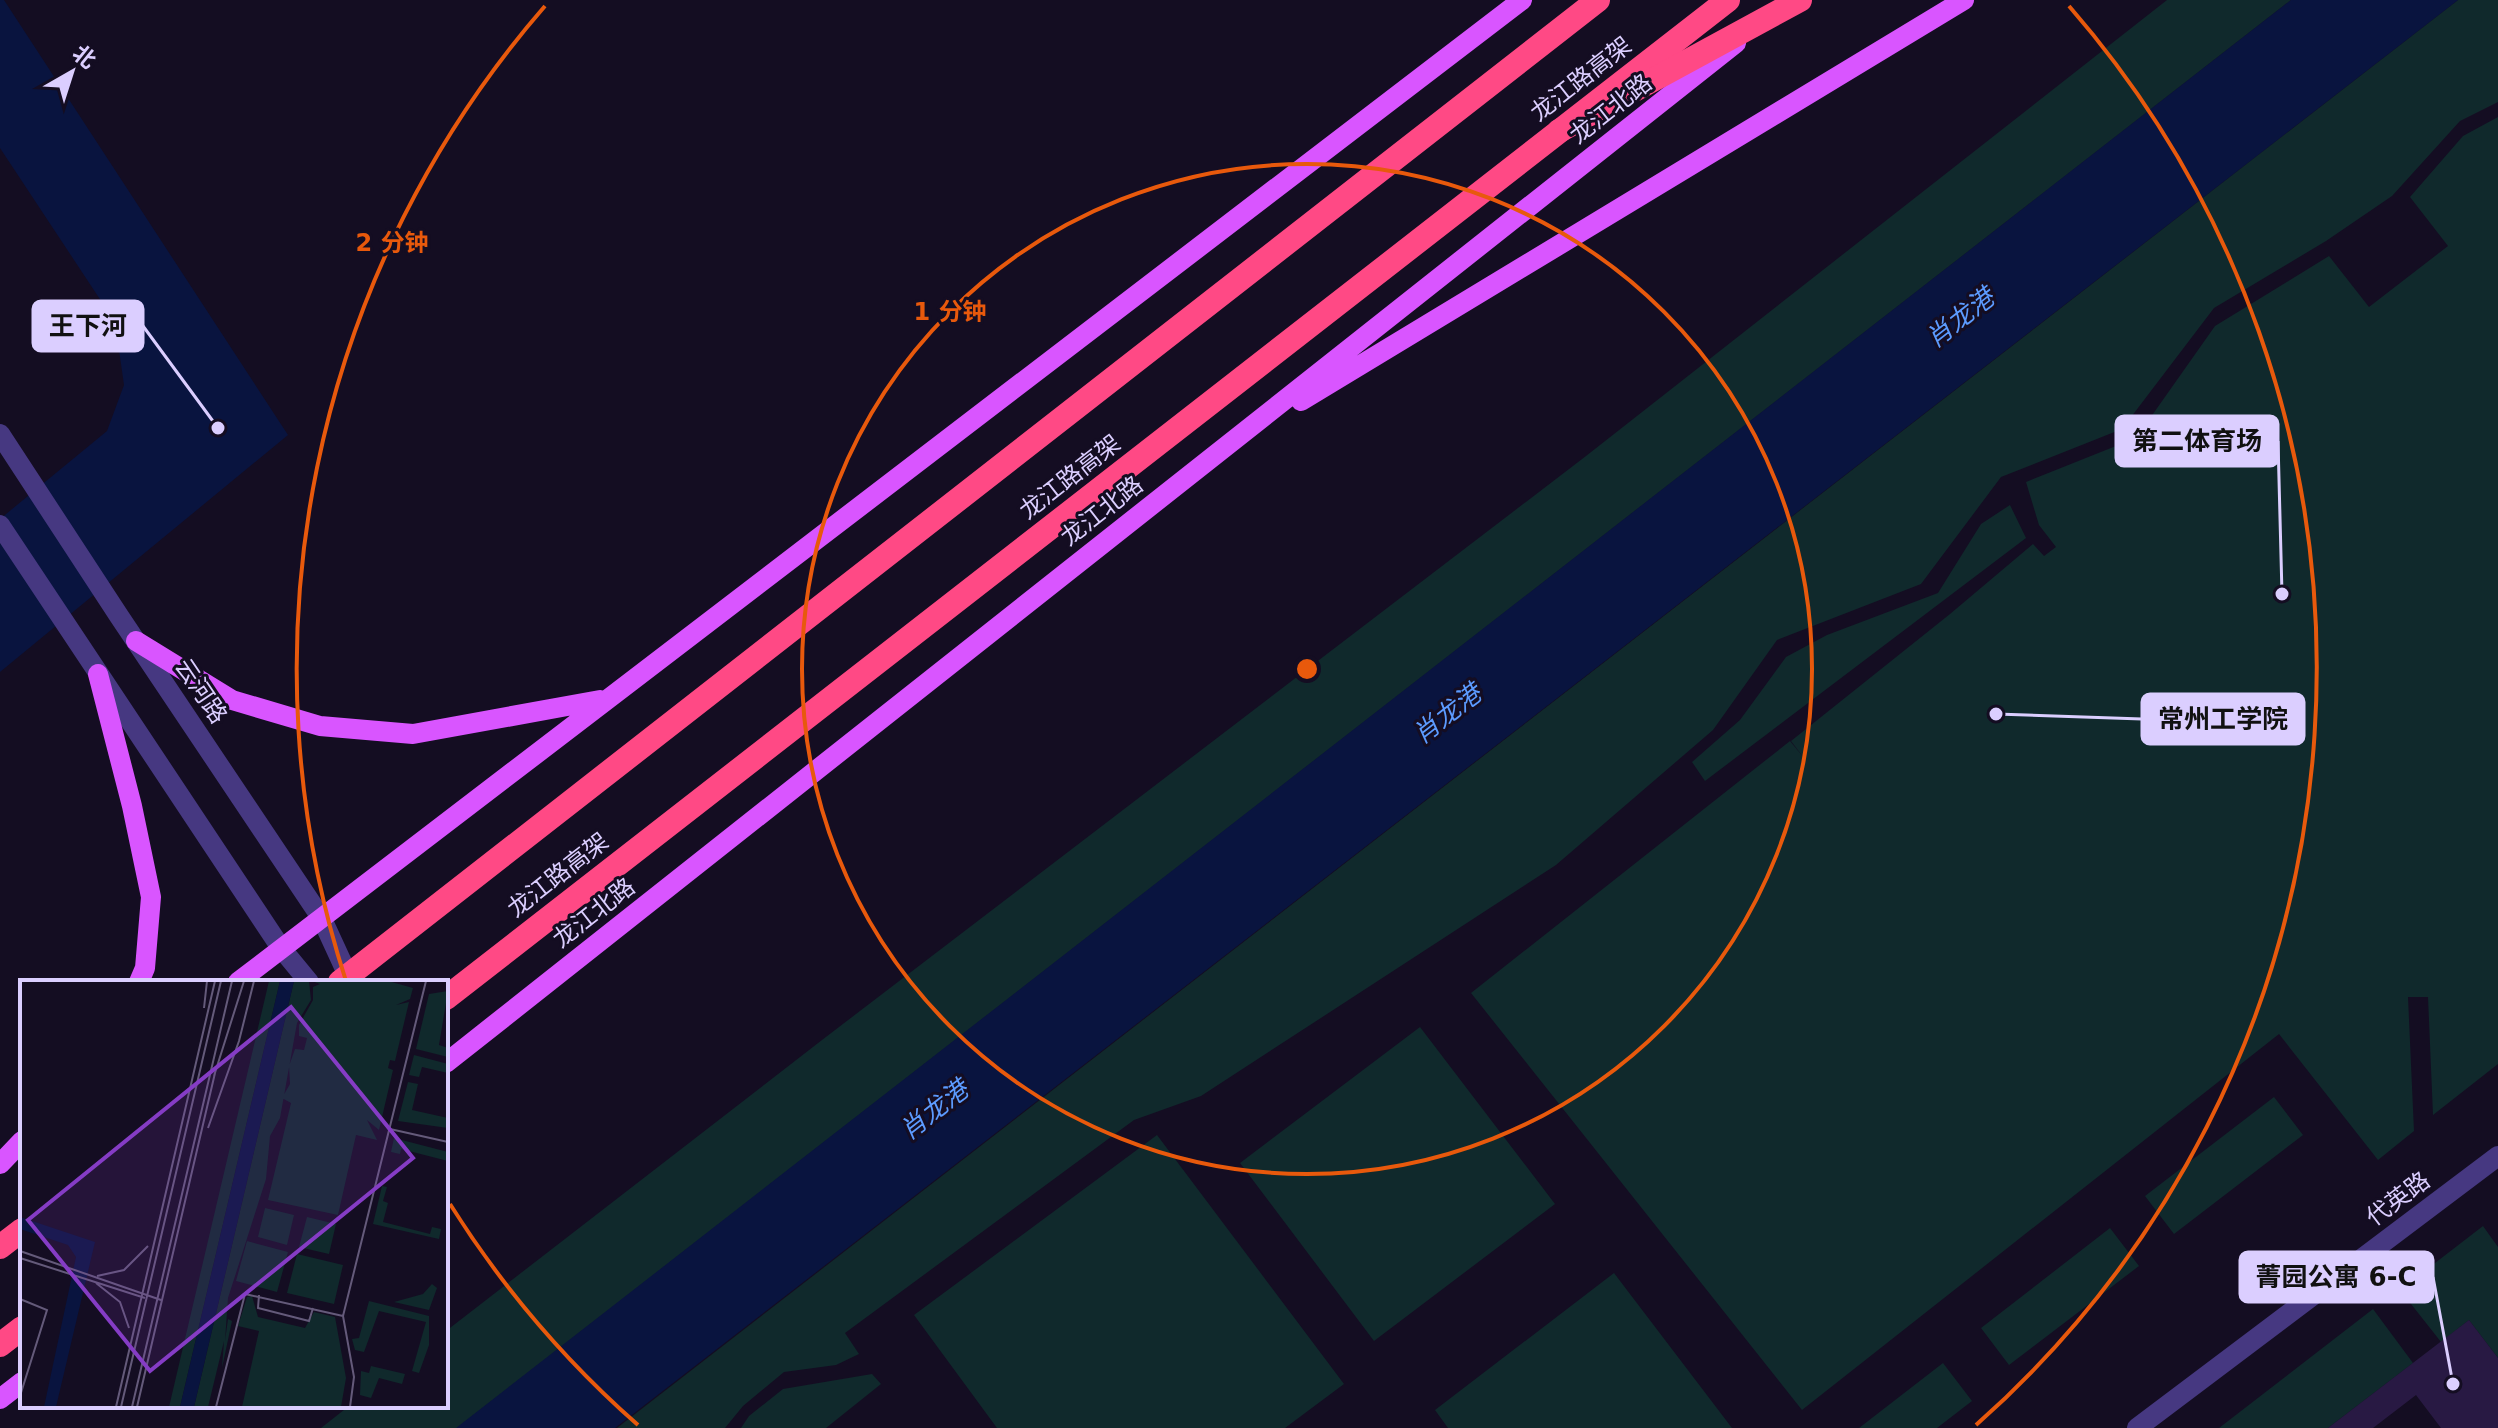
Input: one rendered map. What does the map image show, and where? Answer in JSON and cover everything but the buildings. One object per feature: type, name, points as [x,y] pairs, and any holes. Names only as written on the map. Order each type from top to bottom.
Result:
[{"type":"highway","name":"龙江路高架","points":[[343,980],[1598,0]]},
{"type":"highway","name":"龙江路高架","points":[[448,996],[1728,0]]},
{"type":"highway","points":[[1559,131],[1800,0]]},
{"type":"highway","points":[[0,1237],[20,1224]]},
{"type":"highway","points":[[0,1247],[20,1232]]},
{"type":"highway","points":[[0,1345],[20,1330]]},
{"type":"main road","points":[[241,980],[604,699],[1522,0]]},
{"type":"main road","name":"龙江北路","points":[[448,1061],[1791,0]]},
{"type":"main road","points":[[1226,446],[1964,0]]},
{"type":"main road","points":[[136,641],[232,700],[320,726],[413,734],[604,699]]},
{"type":"main road","points":[[98,674],[132,806],[151,897],[145,968],[140,980]]},
{"type":"main road","points":[[0,1166],[20,1143]]},
{"type":"main road","points":[[0,1166],[20,1153]]},
{"type":"main road","points":[[0,1399],[20,1384]]},
{"type":"street","name":"云河路","points":[[0,434],[322,919],[350,980]]},
{"type":"street","points":[[0,525],[281,948],[307,980]]},
{"type":"street","name":"代英路","points":[[2137,1428],[2498,1156]]},
{"type":"green space","points":[[2167,0],[2291,0],[457,1428],[321,1428],[346,1408],[448,1408],[448,1329],[1586,456]]},
{"type":"green space","points":[[2458,0],[2498,0],[2498,102],[2460,121],[2392,196],[2326,241],[2214,308],[2122,429],[2001,477],[1921,584],[1777,640],[1713,730],[1556,865],[1201,1096],[1134,1120],[845,1333],[859,1354],[836,1365],[784,1372],[743,1406],[725,1428],[617,1428]]},
{"type":"green space","points":[[2498,117],[2498,1064],[2433,1115],[2428,997],[2408,997],[2414,1131],[2378,1160],[2279,1034],[1802,1410],[1471,993],[1790,741],[1804,758],[1791,741],[2033,544],[2044,556],[2056,547],[2039,525],[2026,482],[2136,438],[2215,326],[2329,256],[2369,307],[2448,246],[2410,197],[2463,136]]},
{"type":"green space","points":[[2010,505],[2026,538],[1705,781],[1692,762],[1740,720],[1786,657],[1827,635],[1938,593],[1981,524]]},
{"type":"green space","points":[[1420,1027],[1555,1204],[1374,1341],[1240,1163]]},
{"type":"green space","points":[[2274,1097],[2303,1135],[2174,1234],[2145,1196]]},
{"type":"green space","points":[[1157,1135],[1344,1384],[1285,1428],[997,1428],[914,1315]]},
{"type":"green space","points":[[2483,1226],[2498,1247],[2498,1358],[2469,1320],[2441,1342],[2400,1290]]},
{"type":"green space","points":[[2110,1228],[2139,1266],[2009,1365],[1981,1328]]},
{"type":"green space","points":[[1614,1273],[1732,1428],[1448,1428],[1435,1410]]},
{"type":"green space","points":[[2373,1309],[2413,1363],[2328,1428],[2219,1428]]},
{"type":"green space","points":[[1943,1363],[1972,1401],[1937,1428],[1859,1428]]},
{"type":"green space","points":[[872,1374],[881,1384],[826,1428],[741,1428],[749,1416],[783,1389]]},
{"type":"water","points":[[0,0],[4,0],[288,435],[0,672],[0,519],[107,431],[124,385],[115,322],[0,148]]},
{"type":"water","name":"肖龙港","points":[[2291,0],[2458,0],[615,1428],[456,1428]]},
{"type":"place","name":"王下河","points":[[218,428]]},
{"type":"place","name":"第二体育场","points":[[2282,594]]},
{"type":"place","name":"常州工学院","points":[[1996,714]]},
{"type":"place","name":"菁园公寓 6-C","points":[[2453,1384]]}]
